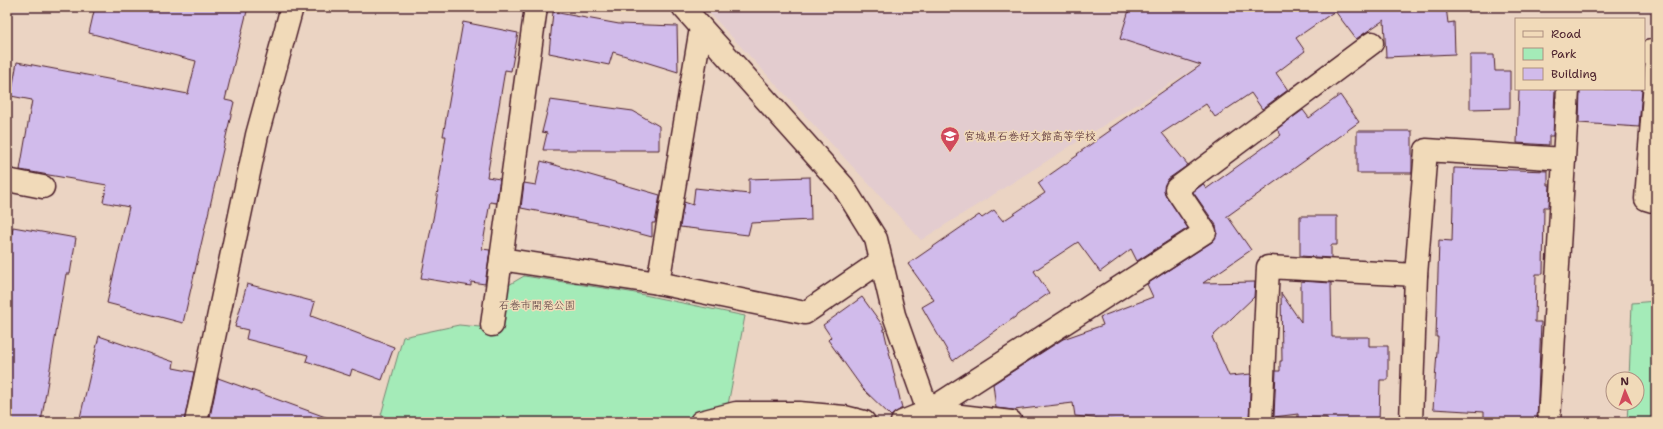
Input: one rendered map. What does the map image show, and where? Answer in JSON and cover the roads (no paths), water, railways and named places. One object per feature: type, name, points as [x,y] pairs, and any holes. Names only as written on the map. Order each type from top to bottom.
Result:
[{"type":"street","points":[[196,422],[257,135],[292,7]]},
{"type":"street","points":[[492,325],[536,7]]},
{"type":"street","points":[[683,7],[843,186],[876,238],[894,315],[929,417]]},
{"type":"street","points":[[658,283],[701,28]]},
{"type":"street","points":[[929,417],[1205,232],[1176,189],[1372,43]]},
{"type":"street","points":[[1645,53],[1656,50]]},
{"type":"street","points":[[1656,68],[1646,199],[1656,202]]},
{"type":"street","points":[[1549,422],[1568,90]]},
{"type":"street","points":[[1411,422],[1416,275],[1426,150],[1564,159]]},
{"type":"street","points":[[7,180],[43,187]]},
{"type":"street","points":[[501,259],[658,283],[805,313],[882,261]]},
{"type":"street","points":[[1262,422],[1268,266],[1416,275]]},
{"type":"street","points":[[701,422],[736,413],[770,417],[799,413],[864,422]]},
{"type":"street","points":[[902,422],[929,417],[1011,422]]},
{"type":"place","name":"宮城県石巻好文館高等学校","points":[[950,153]]},
{"type":"park label","name":"石巻市開発公園","points":[[537,305]]}]
